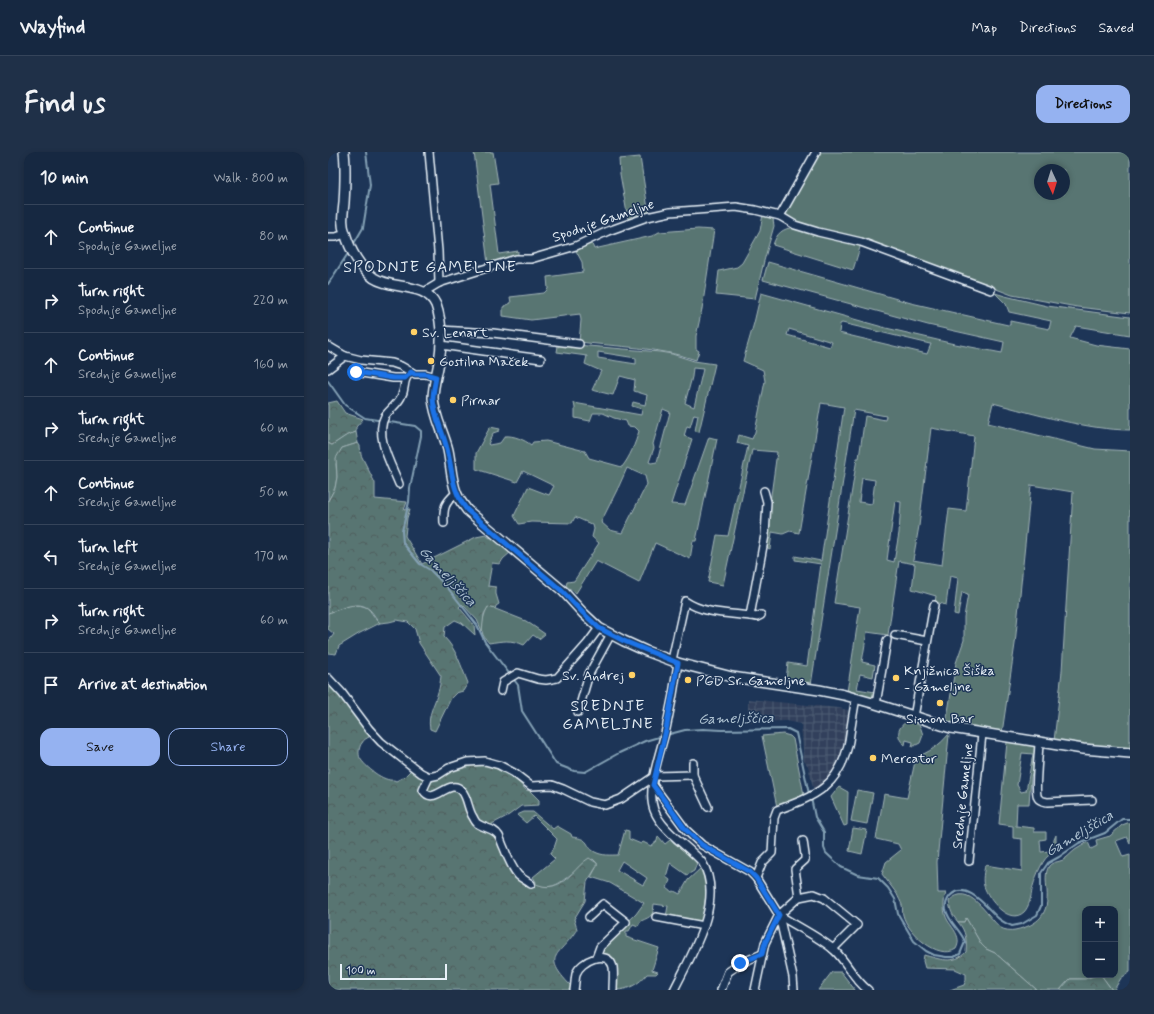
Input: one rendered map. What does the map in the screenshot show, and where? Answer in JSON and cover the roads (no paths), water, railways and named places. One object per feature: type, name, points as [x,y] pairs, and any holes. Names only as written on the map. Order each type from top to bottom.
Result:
[{"type":"street","points":[[344,152],[345,182],[342,225],[357,259],[375,279],[392,285],[414,289],[429,295],[435,304],[438,313],[441,346],[433,399],[435,411],[448,450],[456,493],[447,501],[444,509],[444,523]]},
{"type":"street","points":[[429,152],[438,251],[439,283]]},
{"type":"street","points":[[780,216],[816,152]]},
{"type":"street","name":"Spodnje Gameljne","points":[[424,292],[439,283],[516,259],[531,259],[566,249],[628,223],[647,217],[670,212],[736,207],[780,216],[795,225],[861,242],[991,290]]},
{"type":"street","points":[[328,237],[346,237]]},
{"type":"street","points":[[440,330],[493,333],[579,344]]},
{"type":"street","points":[[328,346],[345,356],[361,360],[392,362],[415,374],[425,374],[436,377]]},
{"type":"street","points":[[441,346],[541,359]]},
{"type":"street","points":[[328,369],[345,356]]},
{"type":"street","points":[[356,372],[393,378],[405,378]]},
{"type":"street","points":[[399,484],[383,446],[381,433],[385,416],[401,397],[404,390],[405,378],[411,372]]},
{"type":"street","points":[[750,616],[765,535],[767,502],[764,491]]},
{"type":"street","name":"Srednje Gameljne","points":[[456,493],[467,510],[562,591],[599,628],[646,651],[675,662],[732,677],[819,690],[856,698],[951,728],[1083,749],[1130,753]]},
{"type":"street","points":[[674,990],[704,926],[710,897],[710,884],[706,869],[698,857],[664,826],[654,811],[652,800],[653,785],[666,730],[685,601],[690,605],[711,611],[757,617],[761,615]]},
{"type":"street","points":[[914,717],[934,606]]},
{"type":"street","points":[[502,691],[503,682],[518,673],[538,680],[557,678],[579,654],[599,628]]},
{"type":"street","points":[[578,712],[589,674],[611,634]]},
{"type":"street","points":[[895,635],[927,641]]},
{"type":"street","points":[[876,704],[887,640]]},
{"type":"street","points":[[328,678],[342,693],[369,729],[381,742],[421,773],[429,777],[438,775],[449,768],[467,762],[485,761],[499,765],[514,773],[531,786],[552,785],[590,802],[605,805],[621,799],[655,776],[693,775]]},
{"type":"street","points":[[756,878],[762,863],[772,853],[774,818],[777,810],[800,802],[816,793],[833,779],[840,770],[845,756],[856,698]]},
{"type":"street","name":"Srednje Gameljne","points":[[969,861],[982,734]]},
{"type":"street","points":[[1039,742],[1036,786],[1037,797],[1041,801],[1047,802],[1092,800]]},
{"type":"street","points":[[693,763],[693,775],[708,806]]},
{"type":"street","points":[[429,777],[423,790],[426,794],[431,796],[436,795],[442,790],[451,787],[458,788],[463,792],[472,815],[478,824],[492,829],[499,836],[508,858],[518,875],[530,884]]},
{"type":"street","points":[[653,785],[686,830],[702,845],[750,872],[756,878],[779,915],[793,977],[794,990]]},
{"type":"street","points":[[799,897],[795,869],[798,864],[805,860],[806,855],[803,841]]},
{"type":"street","points":[[755,990],[765,943],[779,915],[799,897],[814,894],[824,898],[857,925],[833,949]]},
{"type":"street","points":[[589,917],[603,904],[626,922],[600,947],[596,958]]},
{"type":"street","points":[[779,915],[833,949],[845,962],[862,986],[868,990]]},
{"type":"street","points":[[656,918],[704,926]]},
{"type":"street","points":[[720,990],[728,972],[740,963],[762,954]]},
{"type":"street","points":[[574,990],[576,973],[582,965],[596,958],[606,958],[610,961],[613,968],[613,990]]},
{"type":"waterway","name":"Gameljščica","points":[[353,245],[363,228],[370,185],[366,152]]},
{"type":"waterway","name":"Gameljščica","points":[[328,284],[349,252]]},
{"type":"waterway","name":"Gameljščica","points":[[328,381],[345,405],[365,418],[415,426],[421,431],[410,488],[409,502],[402,531],[403,543],[420,564],[430,570],[447,587],[477,625],[485,642],[518,685],[522,711],[556,764],[574,771],[585,772],[619,753],[645,741],[662,736]]},
{"type":"waterway","name":"Gameljščica","points":[[666,735],[685,730],[703,729],[788,729],[796,733],[809,794]]},
{"type":"waterway","name":"Gameljščica","points":[[811,798],[815,817],[824,832],[824,848],[826,853],[841,867],[858,875],[878,878],[888,888],[895,899],[898,914],[914,941],[926,951],[934,955],[946,957],[954,957],[960,954],[965,942],[946,910],[946,902],[950,896],[956,892],[963,891],[970,893],[1003,922],[1012,926],[1022,924],[1037,915],[1041,906],[1041,873],[1048,863],[1079,843],[1105,833],[1122,819],[1130,819]]},
{"type":"place","name":"Sv. Lenart","points":[[414,332]]},
{"type":"place","name":"Gostilna Maček","points":[[431,361]]},
{"type":"place","name":"Pirnar","points":[[453,400]]},
{"type":"place","name":"Sv. Andrej","points":[[632,675]]},
{"type":"place","name":"Knjižnica Šiška - Gameljne","points":[[896,678]]},
{"type":"place","name":"PGD Sr. Gameljne","points":[[688,680]]},
{"type":"place","name":"Simon Bar","points":[[940,703]]},
{"type":"place","name":"Mercator","points":[[873,758]]},
{"type":"district","name":"SPODNJE GAMELJNE","points":[[430,266]]},
{"type":"district","name":"SREDNJE GAMELJNE","points":[[608,714]]}]
